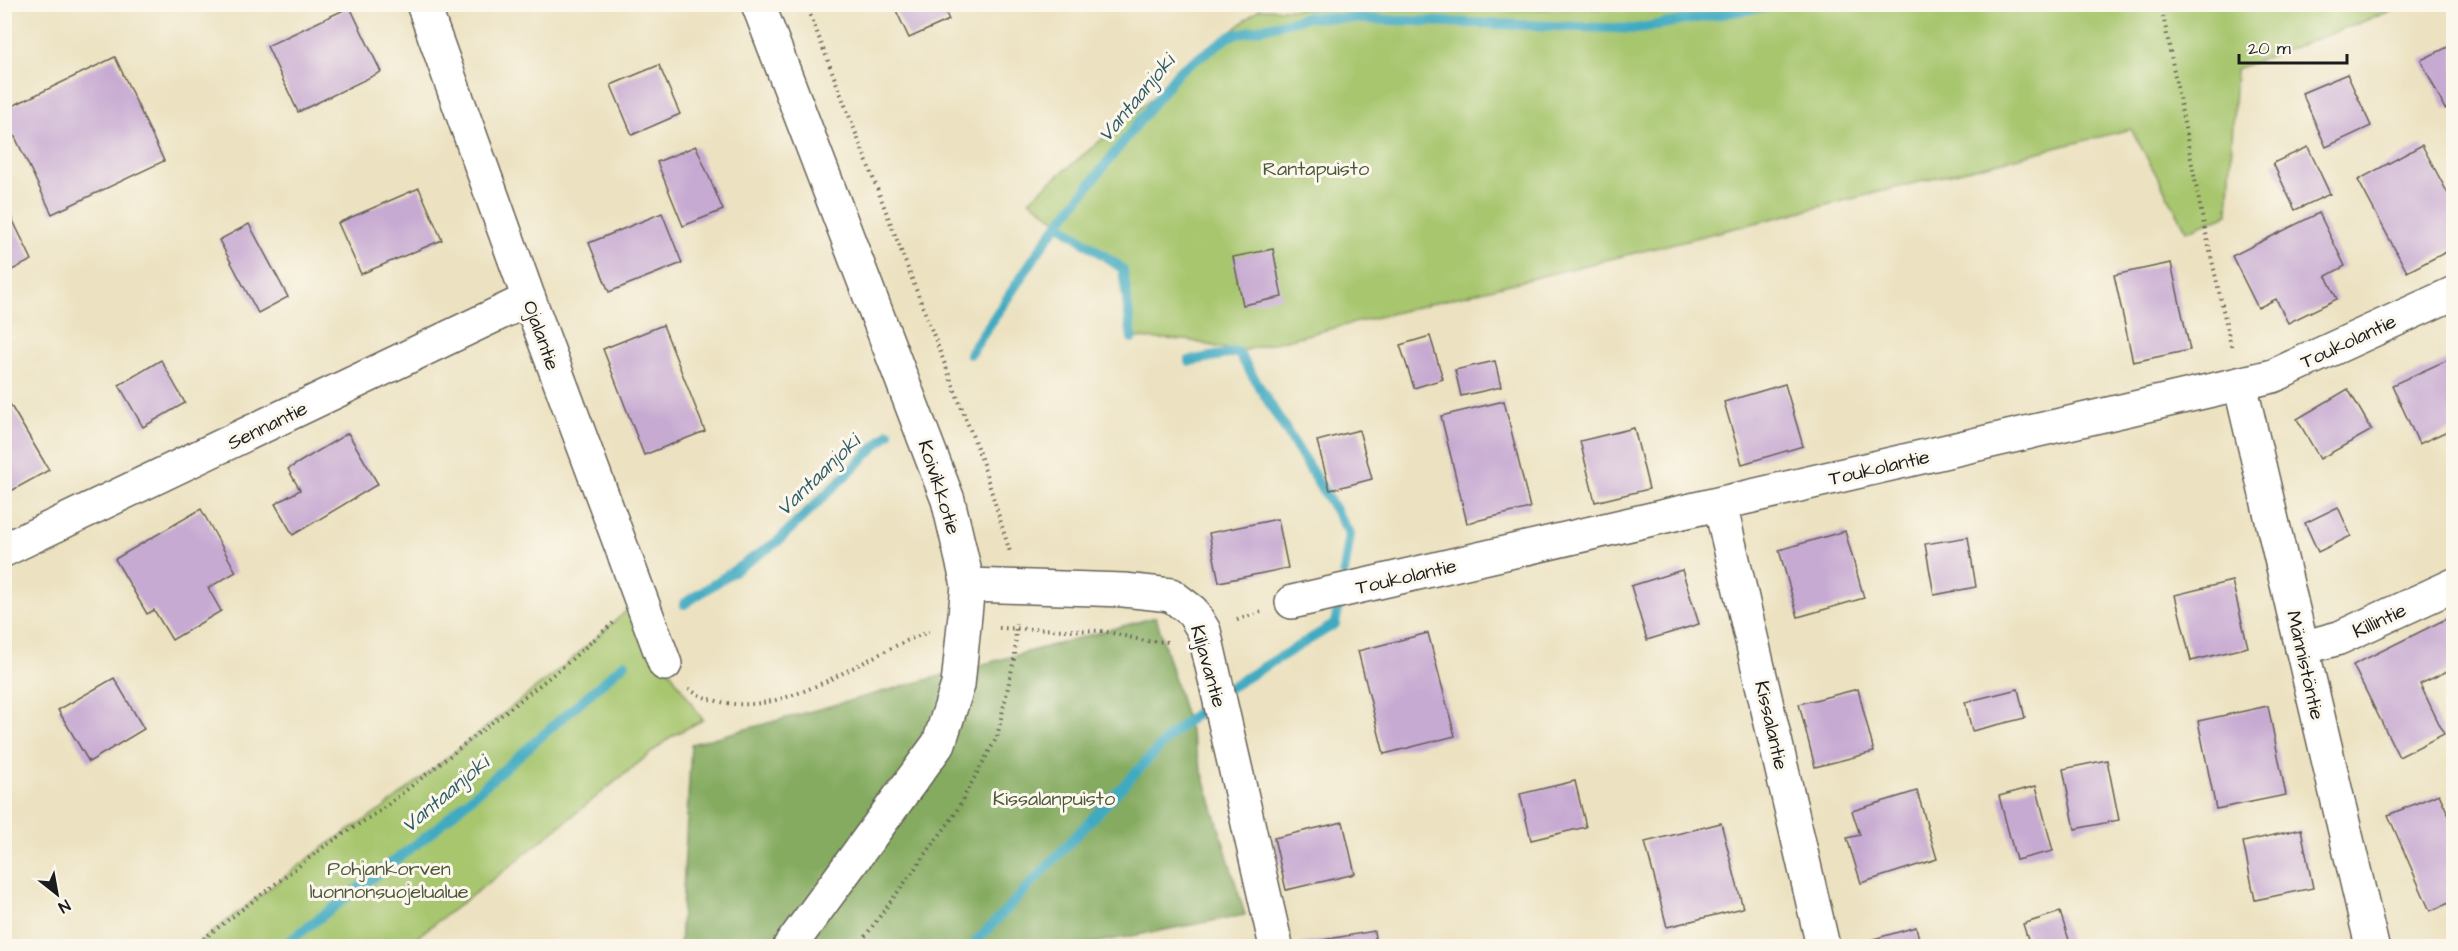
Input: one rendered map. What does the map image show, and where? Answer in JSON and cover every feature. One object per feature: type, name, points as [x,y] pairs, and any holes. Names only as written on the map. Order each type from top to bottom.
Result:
[{"type":"street","name":"Ojalantie","points":[[423,4],[529,299],[665,664]]},
{"type":"street","name":"Koivikkotie","points":[[758,4],[948,500],[968,585],[958,685],[939,743],[790,946]]},
{"type":"street","name":"Toukolantie","points":[[1292,602],[2273,376],[2454,293]]},
{"type":"street","name":"Sennantie","points":[[4,550],[529,299]]},
{"type":"street","name":"Männistöntie","points":[[2240,384],[2372,946]]},
{"type":"street","name":"Kissalantie","points":[[1720,504],[1823,946]]},
{"type":"street","name":"Kiljavantie","points":[[968,585],[1124,590],[1171,595],[1192,611],[1204,631],[1276,946]]},
{"type":"street","name":"Killintie","points":[[2302,648],[2339,638],[2454,585]]},
{"type":"path","points":[[2161,4],[2201,212],[2240,384]]},
{"type":"path","points":[[194,946],[325,846],[381,810],[565,665],[640,599]]},
{"type":"path","points":[[665,664],[696,695],[730,704],[769,702],[841,676],[927,632],[964,627],[1104,631],[1145,641],[1171,642],[1292,602]]},
{"type":"green space","name":"Rantapuisto","points":[[1699,4],[2407,5],[2236,69],[2228,214],[2187,231],[2131,129],[1238,352],[1188,340],[1132,338],[1123,269],[1029,200],[1259,9],[1601,9]]},
{"type":"green space","name":"Pohjankorven luonnonsuojelualue","points":[[640,599],[665,664],[703,720],[672,736],[504,871],[405,946],[194,946],[325,846],[381,810],[565,665]]},
{"type":"green space","name":"Kissalanpuisto","points":[[1156,617],[1245,915],[1078,946],[680,946],[691,744]]},
{"type":"building","points":[[893,4],[942,4],[949,20],[909,38]]},
{"type":"building","points":[[350,7],[381,72],[298,112],[267,46]]},
{"type":"building","points":[[2454,44],[2454,105],[2445,109],[2421,60]]},
{"type":"building","points":[[115,57],[164,161],[52,214],[4,110]]},
{"type":"building","points":[[659,65],[680,114],[632,135],[611,85]]},
{"type":"building","points":[[2347,74],[2371,126],[2326,147],[2302,93]]},
{"type":"building","points":[[2422,145],[2454,205],[2454,248],[2407,272],[2358,180]]},
{"type":"building","points":[[696,146],[723,210],[683,226],[657,162]]},
{"type":"building","points":[[2308,147],[2330,194],[2295,210],[2273,163]]},
{"type":"building","points":[[419,188],[442,240],[361,274],[338,223]]},
{"type":"building","points":[[4,202],[32,260],[4,274]]},
{"type":"building","points":[[662,213],[682,263],[609,292],[589,243]]},
{"type":"building","points":[[2319,213],[2345,266],[2326,276],[2337,299],[2288,323],[2276,299],[2258,308],[2232,256]]},
{"type":"building","points":[[249,224],[288,297],[258,313],[219,240]]},
{"type":"building","points":[[1273,249],[1282,297],[1243,305],[1233,257]]},
{"type":"building","points":[[2171,263],[2190,350],[2133,362],[2114,275]]},
{"type":"building","points":[[663,325],[705,431],[644,455],[603,349]]},
{"type":"building","points":[[1430,336],[1443,379],[1414,388],[1400,345]]},
{"type":"building","points":[[2454,357],[2454,428],[2419,444],[2392,385]]},
{"type":"building","points":[[161,360],[185,403],[143,427],[119,385]]},
{"type":"building","points":[[1495,361],[1501,387],[1461,396],[1455,370]]},
{"type":"building","points":[[1785,384],[1803,446],[1742,464],[1724,402]]},
{"type":"building","points":[[2348,389],[2372,430],[2320,459],[2297,419]]},
{"type":"building","points":[[4,394],[49,470],[4,495]]},
{"type":"building","points":[[1504,401],[1530,508],[1467,523],[1441,416]]},
{"type":"building","points":[[1634,428],[1649,489],[1595,502],[1580,441]]},
{"type":"building","points":[[1359,430],[1372,479],[1330,490],[1317,441]]},
{"type":"building","points":[[348,433],[378,484],[293,535],[275,504],[300,490],[288,469]]},
{"type":"building","points":[[2338,507],[2351,536],[2318,552],[2305,523]]},
{"type":"building","points":[[201,509],[236,572],[208,588],[221,611],[172,640],[154,610],[147,614],[115,559]]},
{"type":"building","points":[[1278,519],[1288,568],[1219,582],[1209,533]]},
{"type":"building","points":[[1845,531],[1864,598],[1798,617],[1779,550]]},
{"type":"building","points":[[1968,537],[1976,587],[1934,595],[1925,544]]},
{"type":"building","points":[[1682,570],[1699,624],[1647,640],[1631,586]]},
{"type":"building","points":[[2232,581],[2248,647],[2191,661],[2175,595]]},
{"type":"building","points":[[2454,615],[2454,668],[2420,684],[2444,734],[2399,757],[2353,665]]},
{"type":"building","points":[[1428,633],[1455,736],[1384,754],[1358,651]]},
{"type":"building","points":[[114,678],[144,729],[89,762],[58,710]]},
{"type":"building","points":[[1858,689],[1874,752],[1815,767],[1799,704]]},
{"type":"building","points":[[2018,689],[2025,718],[1972,731],[1965,702]]},
{"type":"building","points":[[2268,706],[2286,795],[2216,809],[2198,721]]},
{"type":"building","points":[[2107,760],[2119,820],[2075,829],[2063,769]]},
{"type":"building","points":[[1575,781],[1586,827],[1531,840],[1520,794]]},
{"type":"building","points":[[2036,786],[2053,851],[2016,860],[1999,796]]},
{"type":"building","points":[[1917,791],[1937,859],[1861,883],[1847,838],[1860,835],[1852,811]]},
{"type":"building","points":[[2439,794],[2454,827],[2454,901],[2430,911],[2388,815]]},
{"type":"building","points":[[1343,822],[1355,874],[1286,890],[1274,838]]},
{"type":"building","points":[[1721,823],[1743,908],[1667,927],[1645,842]]},
{"type":"building","points":[[2301,829],[2313,888],[2255,900],[2243,842]]},
{"type":"building","points":[[2060,912],[2071,946],[2030,946],[2023,924]]},
{"type":"building","points":[[1916,927],[1921,946],[1856,946],[1856,944]]},
{"type":"building","points":[[1374,931],[1376,946],[1300,946],[1300,944]]},
{"type":"waterway","name":"Vantaanjoki","points":[[970,354],[1046,240],[1178,72],[1230,36],[1308,17],[1634,29],[1779,4]]},
{"type":"waterway","points":[[1059,224],[1123,269],[1132,338]]},
{"type":"waterway","points":[[1189,361],[1238,352],[1350,534],[1344,572]]},
{"type":"waterway","name":"Vantaanjoki","points":[[684,604],[777,542],[889,433]]},
{"type":"waterway","points":[[972,946],[1171,735],[1219,694],[1335,624],[1338,609]]},
{"type":"waterway","name":"Vantaanjoki","points":[[283,946],[432,832],[625,663]]}]
